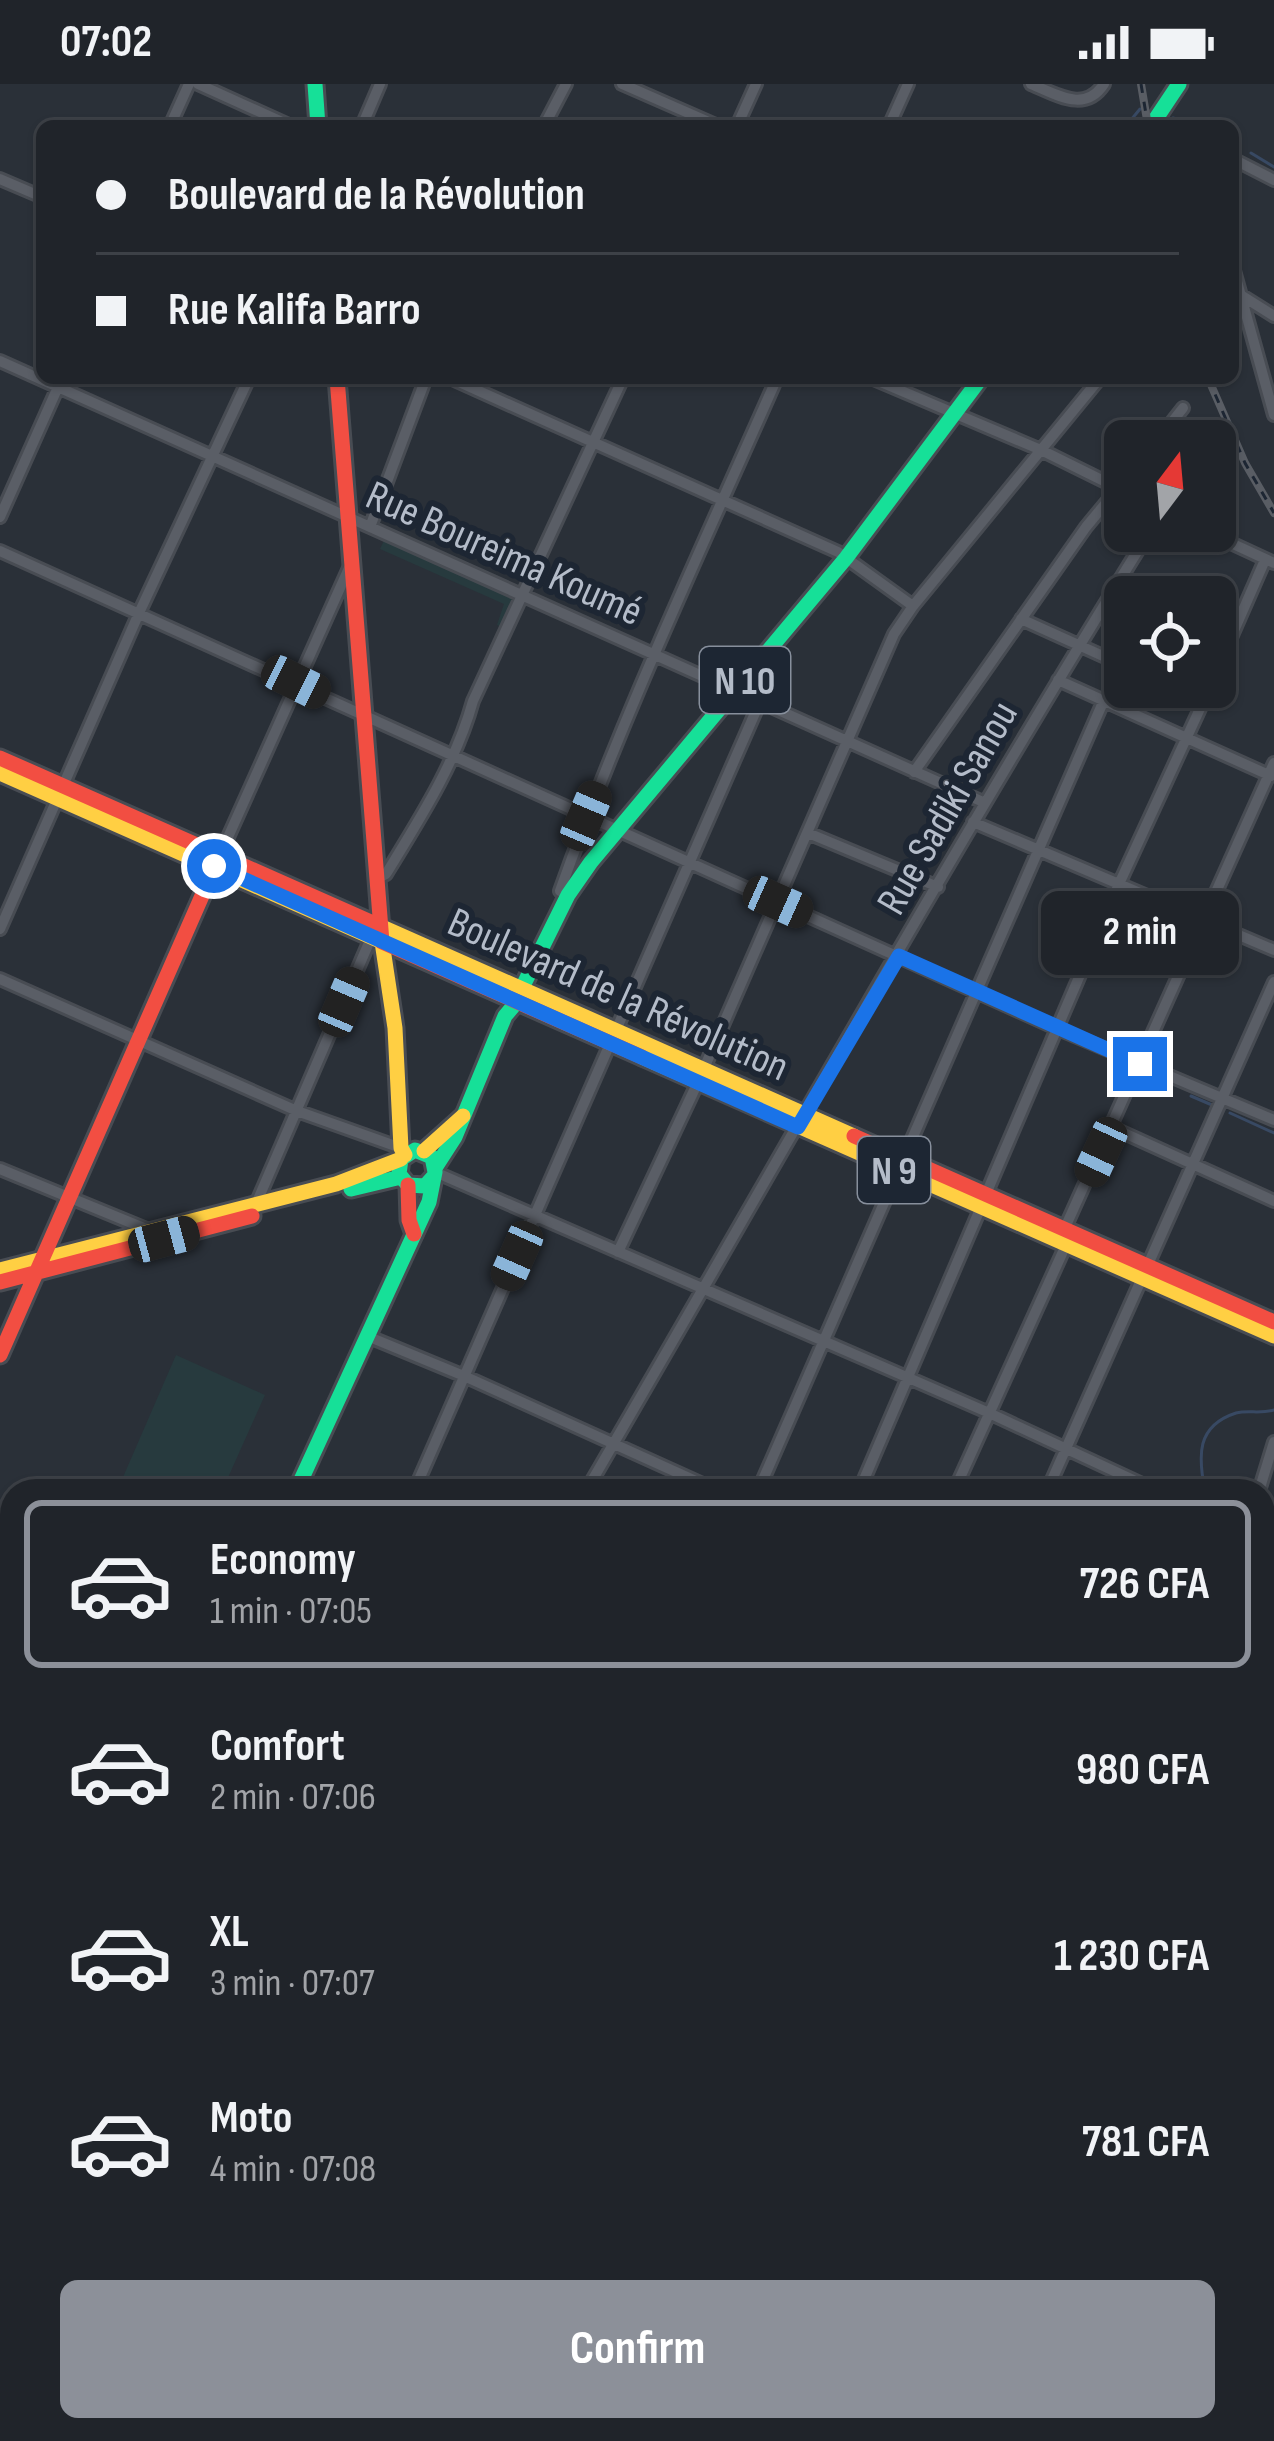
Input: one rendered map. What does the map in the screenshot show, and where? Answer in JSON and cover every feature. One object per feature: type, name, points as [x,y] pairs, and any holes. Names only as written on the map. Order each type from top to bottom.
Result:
[{"type":"main road","points":[[319,84],[322,120]]},
{"type":"main road","points":[[1145,120],[1168,84]]},
{"type":"main road","points":[[1155,120],[1179,84]]},
{"type":"main road","points":[[342,384],[358,522],[354,556],[384,937],[409,1153],[405,1181],[414,1234]]},
{"type":"main road","name":"N 10","points":[[952,413],[967,384]]},
{"type":"main road","name":"N 10","points":[[302,1479],[429,1202],[435,1172],[466,1114],[560,891],[842,555],[976,384]]},
{"type":"main road","name":"Boulevard de la Révolution","points":[[0,758],[62,792],[512,998],[701,1075],[1274,1336]]},
{"type":"main road","name":"Boulevard de la Révolution","points":[[0,773],[62,792]]},
{"type":"main road","name":"N 10","points":[[512,998],[568,895],[612,829]]},
{"type":"main road","points":[[0,1355],[217,861]]},
{"type":"main road","name":"N 10","points":[[409,1153],[466,1114]]},
{"type":"main road","points":[[0,1270],[38,1266],[405,1181],[425,1186],[435,1172],[432,1157],[409,1153],[337,1184],[152,1231],[38,1266],[0,1282]]},
{"type":"main road","name":"Boulevard de la Révolution","points":[[1144,1273],[1274,1322]]},
{"type":"street","points":[[173,120],[189,84]]},
{"type":"street","points":[[198,84],[278,120]]},
{"type":"street","points":[[365,120],[380,84]]},
{"type":"street","points":[[547,120],[566,84]]},
{"type":"street","points":[[622,84],[704,120]]},
{"type":"street","points":[[740,120],[756,84]]},
{"type":"street","points":[[893,120],[908,84]]},
{"type":"street","points":[[1031,84],[1068,100],[1084,101],[1104,84]]},
{"type":"street","points":[[1239,162],[1274,180]]},
{"type":"street","points":[[0,179],[36,194]]},
{"type":"street","points":[[1239,293],[1274,316]]},
{"type":"street","points":[[1239,293],[1274,415]]},
{"type":"street","name":"Rue Boureima Koumé","points":[[0,361],[36,374]]},
{"type":"street","points":[[0,518],[60,384]]},
{"type":"street","name":"Rue Boureima Koumé","points":[[62,384],[213,458],[983,802]]},
{"type":"street","points":[[0,928],[246,384]]},
{"type":"street","points":[[358,522],[424,384]]},
{"type":"street","points":[[463,384],[842,555],[913,605]]},
{"type":"street","points":[[381,877],[428,808],[620,384]]},
{"type":"street","points":[[560,891],[654,655],[774,384]]},
{"type":"street","points":[[885,384],[1104,478]]},
{"type":"street","points":[[619,1252],[894,634],[1095,384]]},
{"type":"street","points":[[1173,420],[1183,408]]},
{"type":"street","points":[[914,772],[1104,507]]},
{"type":"street","points":[[1236,546],[1269,561],[1236,630]]},
{"type":"street","points":[[0,551],[1058,1029],[1274,1120]]},
{"type":"street","name":"Rue Sadiki Sanou","points":[[593,1479],[899,956],[983,802],[1137,552]]},
{"type":"street","points":[[217,861],[354,556]]},
{"type":"street","points":[[1022,619],[1104,656]]},
{"type":"street","points":[[763,1479],[1104,700],[1058,680]]},
{"type":"street","points":[[419,1479],[759,704]]},
{"type":"street","points":[[959,1479],[1272,772],[1122,708]]},
{"type":"street","points":[[864,1479],[1119,884],[1200,708]]},
{"type":"street","points":[[973,822],[1274,950]]},
{"type":"street","points":[[808,832],[938,887]]},
{"type":"street","points":[[256,1204],[384,937]]},
{"type":"street","points":[[0,979],[297,1112],[409,1153]]},
{"type":"street","points":[[1052,1479],[1274,982]]},
{"type":"street","points":[[1113,1128],[1274,1201]]},
{"type":"street","points":[[0,1169],[152,1231]]},
{"type":"street","points":[[435,1172],[1132,1479]]},
{"type":"street","points":[[367,1336],[693,1479]]},
{"type":"street","points":[[1263,1479],[1274,1442]]},
{"type":"green space","points":[[386,536],[522,599],[506,629],[497,625],[504,604],[380,549]]},
{"type":"green space","points":[[176,1355],[265,1395],[227,1479],[122,1479]]},
{"type":"waterway","points":[[1131,120],[1140,109]]},
{"type":"waterway","points":[[1173,118],[1181,120]]},
{"type":"waterway","points":[[1251,153],[1274,167]]},
{"type":"waterway","points":[[1191,1096],[1212,1105]]},
{"type":"waterway","points":[[1230,1113],[1274,1133]]},
{"type":"waterway","points":[[1203,1479],[1201,1454],[1213,1426],[1236,1413],[1274,1410]]},
{"type":"railway","points":[[1141,84],[1147,120]]},
{"type":"railway","points":[[1211,384],[1245,463],[1274,513]]},
{"type":"traffic: fast","points":[[315,84],[318,120]]},
{"type":"traffic: fast","points":[[1155,120],[1179,84]]},
{"type":"traffic: fast","points":[[518,996],[568,895],[591,862],[846,558],[976,384]]},
{"type":"traffic: fast","points":[[435,1168],[455,1137],[505,1016],[516,1003]]},
{"type":"traffic: fast","points":[[302,1479],[429,1202],[435,1172],[432,1157],[415,1150],[401,1159],[399,1174],[408,1185],[425,1186],[434,1176]]},
{"type":"traffic: fast","points":[[351,1189],[401,1177]]},
{"type":"traffic: slow","points":[[0,773],[382,942],[395,1028],[405,1155]]},
{"type":"traffic: slow","points":[[380,926],[854,1136]]},
{"type":"traffic: slow","points":[[642,1057],[1274,1336]]},
{"type":"traffic: slow","points":[[424,1151],[463,1116]]},
{"type":"traffic: slow","points":[[0,1270],[336,1184],[401,1159]]},
{"type":"traffic: jam","points":[[337,384],[382,942],[642,1057]]},
{"type":"traffic: jam","points":[[0,758],[380,926]]},
{"type":"traffic: jam","points":[[0,1355],[220,855]]},
{"type":"traffic: jam","points":[[854,1136],[1274,1322]]},
{"type":"traffic: jam","points":[[408,1185],[414,1234]]},
{"type":"traffic: jam","points":[[0,1282],[252,1216]]},
{"type":"route","points":[[214,866],[798,1127],[899,956],[1140,1064]]}]
